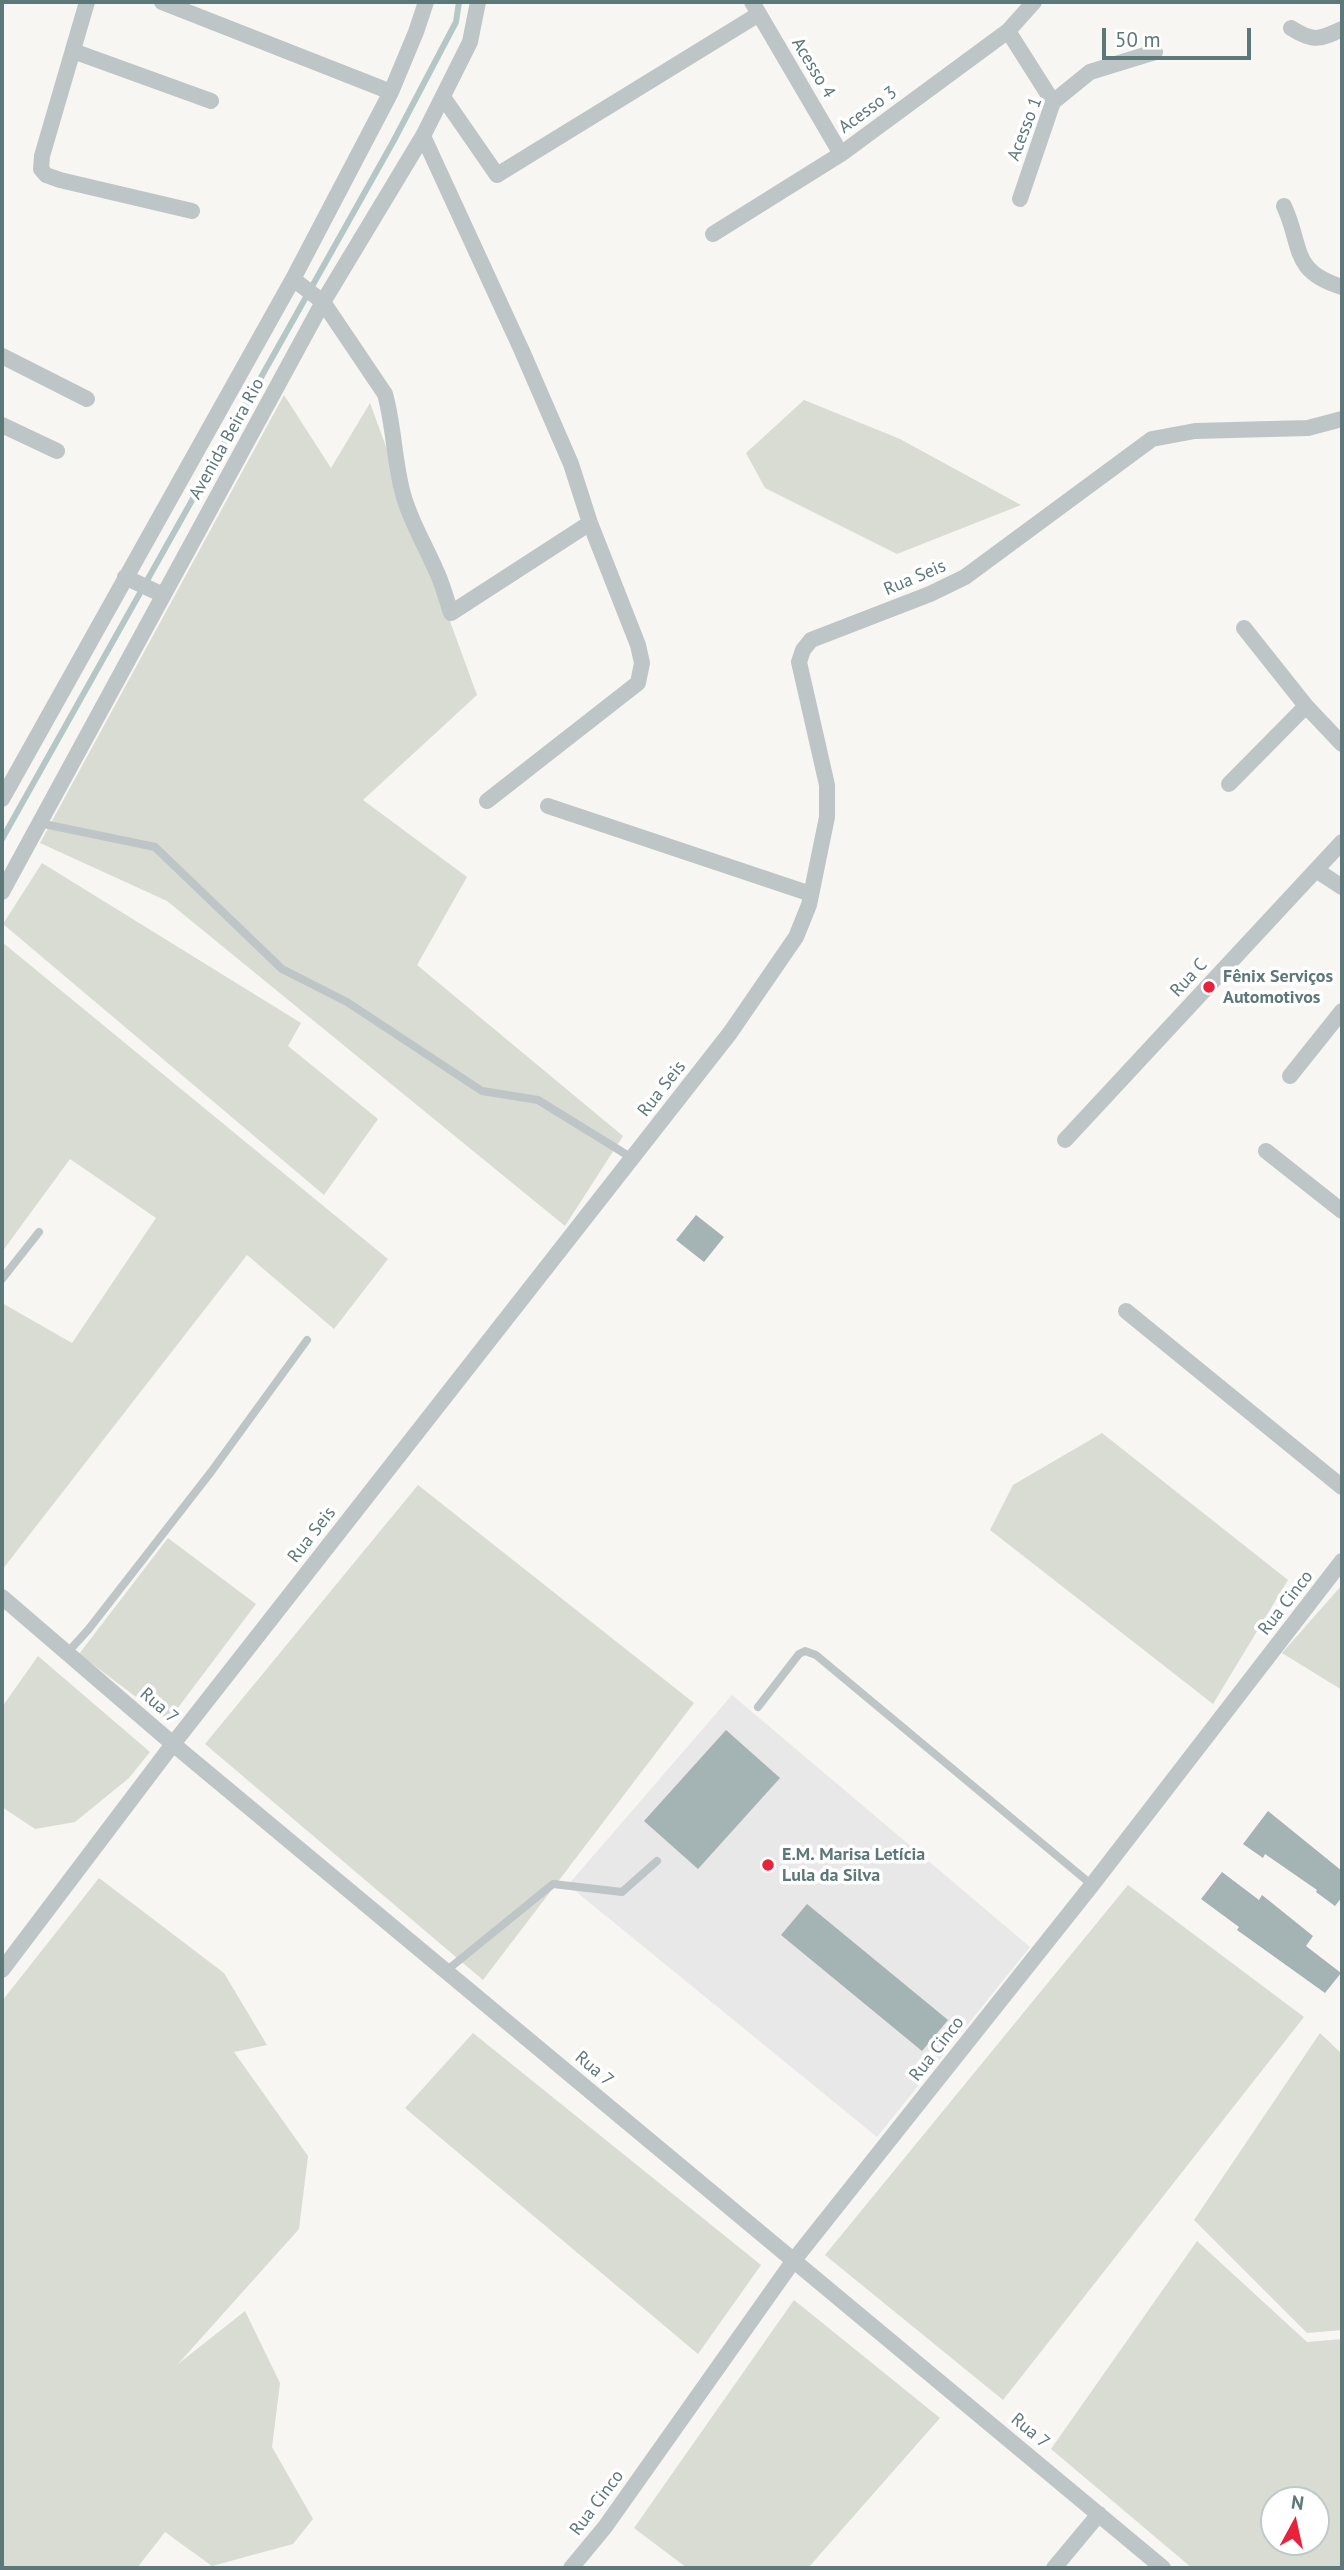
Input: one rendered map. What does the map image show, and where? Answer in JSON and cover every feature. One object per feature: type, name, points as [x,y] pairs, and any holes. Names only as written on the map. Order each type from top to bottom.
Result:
[{"type":"street","points":[[87,2],[42,156],[41,169],[46,175],[192,211]]},
{"type":"street","points":[[162,2],[391,92]]},
{"type":"street","name":"Avenida Beira Rio","points":[[2,799],[130,579],[297,282],[391,92],[426,2]]},
{"type":"street","name":"Avenida Beira Rio","points":[[2,892],[158,592],[320,299],[423,136],[470,42],[478,2]]},
{"type":"street","name":"Acesso 3","points":[[713,234],[841,154],[1009,31],[1034,2]]},
{"type":"street","points":[[443,97],[497,175],[756,8]]},
{"type":"street","name":"Acesso 4","points":[[756,8],[841,154]]},
{"type":"street","points":[[1291,28],[1305,37],[1321,39],[1342,29]]},
{"type":"street","points":[[1009,31],[1053,102]]},
{"type":"street","points":[[73,51],[211,101]]},
{"type":"street","name":"Acesso 1","points":[[1020,199],[1053,102],[1090,72],[1155,52]]},
{"type":"street","points":[[423,136],[560,439],[638,645],[642,663],[638,683],[486,801]]},
{"type":"street","points":[[1284,206],[1292,224],[1300,259],[1309,271],[1342,287]]},
{"type":"street","points":[[297,282],[320,299],[385,394],[403,496],[416,531],[436,569],[451,613],[590,523]]},
{"type":"street","points":[[2,356],[87,399]]},
{"type":"street","name":"Rua Seis","points":[[2,1970],[173,1744],[730,1034],[796,937],[811,894],[827,817],[827,785],[799,662],[803,650],[811,640],[930,594],[965,577],[1152,439],[1195,431],[1308,429],[1342,419]]},
{"type":"street","points":[[2,425],[57,451]]},
{"type":"street","points":[[130,579],[158,592]]},
{"type":"street","points":[[1244,628],[1306,706],[1342,744]]},
{"type":"street","points":[[1229,784],[1306,706]]},
{"type":"street","points":[[548,806],[811,894]]},
{"type":"street","name":"Rua C","points":[[1065,1140],[1342,842]]},
{"type":"street","points":[[1316,870],[1342,887]]},
{"type":"street","points":[[1290,1076],[1342,1011]]},
{"type":"street","points":[[1266,1151],[1342,1210]]},
{"type":"street","points":[[1126,1311],[1342,1487]]},
{"type":"street","name":"Rua Cinco","points":[[571,2568],[605,2527],[794,2260],[1092,1885],[1342,1561]]},
{"type":"street","name":"Rua 7","points":[[2,1597],[173,1744],[1163,2568]]},
{"type":"street","points":[[1054,2568],[1099,2514]]},
{"type":"lane","points":[[40,823],[155,847],[282,969],[347,1002],[482,1091],[538,1100],[632,1158]]},
{"type":"lane","points":[[2,1279],[39,1232]]},
{"type":"lane","points":[[67,1653],[88,1630],[202,1483],[307,1340]]},
{"type":"lane","points":[[758,1707],[799,1654],[805,1651],[816,1655],[1092,1885]]},
{"type":"lane","points":[[446,1971],[553,1884],[621,1892],[657,1861]]},
{"type":"shaded area","points":[[284,395],[331,468],[370,403],[477,695],[363,800],[467,877],[417,965],[623,1136],[565,1226],[167,901],[40,843]]},
{"type":"shaded area","points":[[804,400],[900,439],[1021,505],[897,554],[765,488],[746,453]]},
{"type":"shaded area","points":[[42,863],[301,1023],[288,1046],[378,1119],[324,1195],[3,924]]},
{"type":"shaded area","points":[[2,942],[388,1259],[334,1329],[247,1255],[2,1570],[2,1303],[72,1343],[156,1218],[70,1159],[2,1252]]},
{"type":"shaded area","points":[[1102,1433],[1288,1580],[1213,1704],[990,1530],[1013,1485]]},
{"type":"shaded area","points":[[418,1485],[694,1703],[483,1980],[205,1744]]},
{"type":"shaded area","points":[[168,1538],[256,1604],[168,1721],[79,1654]]},
{"type":"shaded area","points":[[1342,1585],[1342,1690],[1282,1653]]},
{"type":"shaded area","points":[[38,1656],[150,1752],[129,1778],[75,1822],[35,1829],[2,1807],[2,1707]]},
{"type":"shaded area","points":[[732,1695],[1030,1947],[877,2137],[568,1885]]},
{"type":"shaded area","points":[[99,1878],[224,1973],[267,2045],[234,2052],[308,2156],[299,2229],[178,2364],[245,2311],[280,2383],[272,2447],[313,2519],[293,2544],[212,2566],[165,2532],[137,2568],[2,2568],[2,2001]]},
{"type":"shaded area","points":[[1128,1885],[1304,2017],[1003,2400],[825,2255]]},
{"type":"shaded area","points":[[473,2033],[761,2265],[698,2354],[405,2108]]},
{"type":"shaded area","points":[[1320,2033],[1342,2054],[1342,2330],[1307,2333],[1194,2220]]},
{"type":"shaded area","points":[[1197,2241],[1307,2342],[1342,2339],[1342,2568],[1192,2568],[1051,2449]]},
{"type":"shaded area","points":[[794,2300],[940,2418],[808,2568],[687,2568],[634,2528]]},
{"type":"building","points":[[696,1215],[724,1237],[704,1262],[676,1240]]},
{"type":"building","points":[[726,1730],[780,1778],[698,1869],[644,1821]]},
{"type":"building","points":[[1268,1811],[1342,1871],[1342,1897],[1335,1906],[1316,1892],[1317,1890],[1265,1854],[1263,1858],[1243,1844]]},
{"type":"building","points":[[1222,1872],[1259,1900],[1262,1895],[1313,1936],[1306,1946],[1341,1973],[1325,1993],[1237,1930],[1239,1927],[1201,1899]]},
{"type":"building","points":[[807,1904],[948,2020],[922,2051],[781,1935]]},
{"type":"waterway","points":[[2,839],[393,142],[456,22],[459,2]]},
{"type":"place","name":"Fênix Serviços Automotivos","points":[[1209,987]]},
{"type":"place","name":"E.M. Marisa Letícia Lula da Silva","points":[[768,1865]]}]
